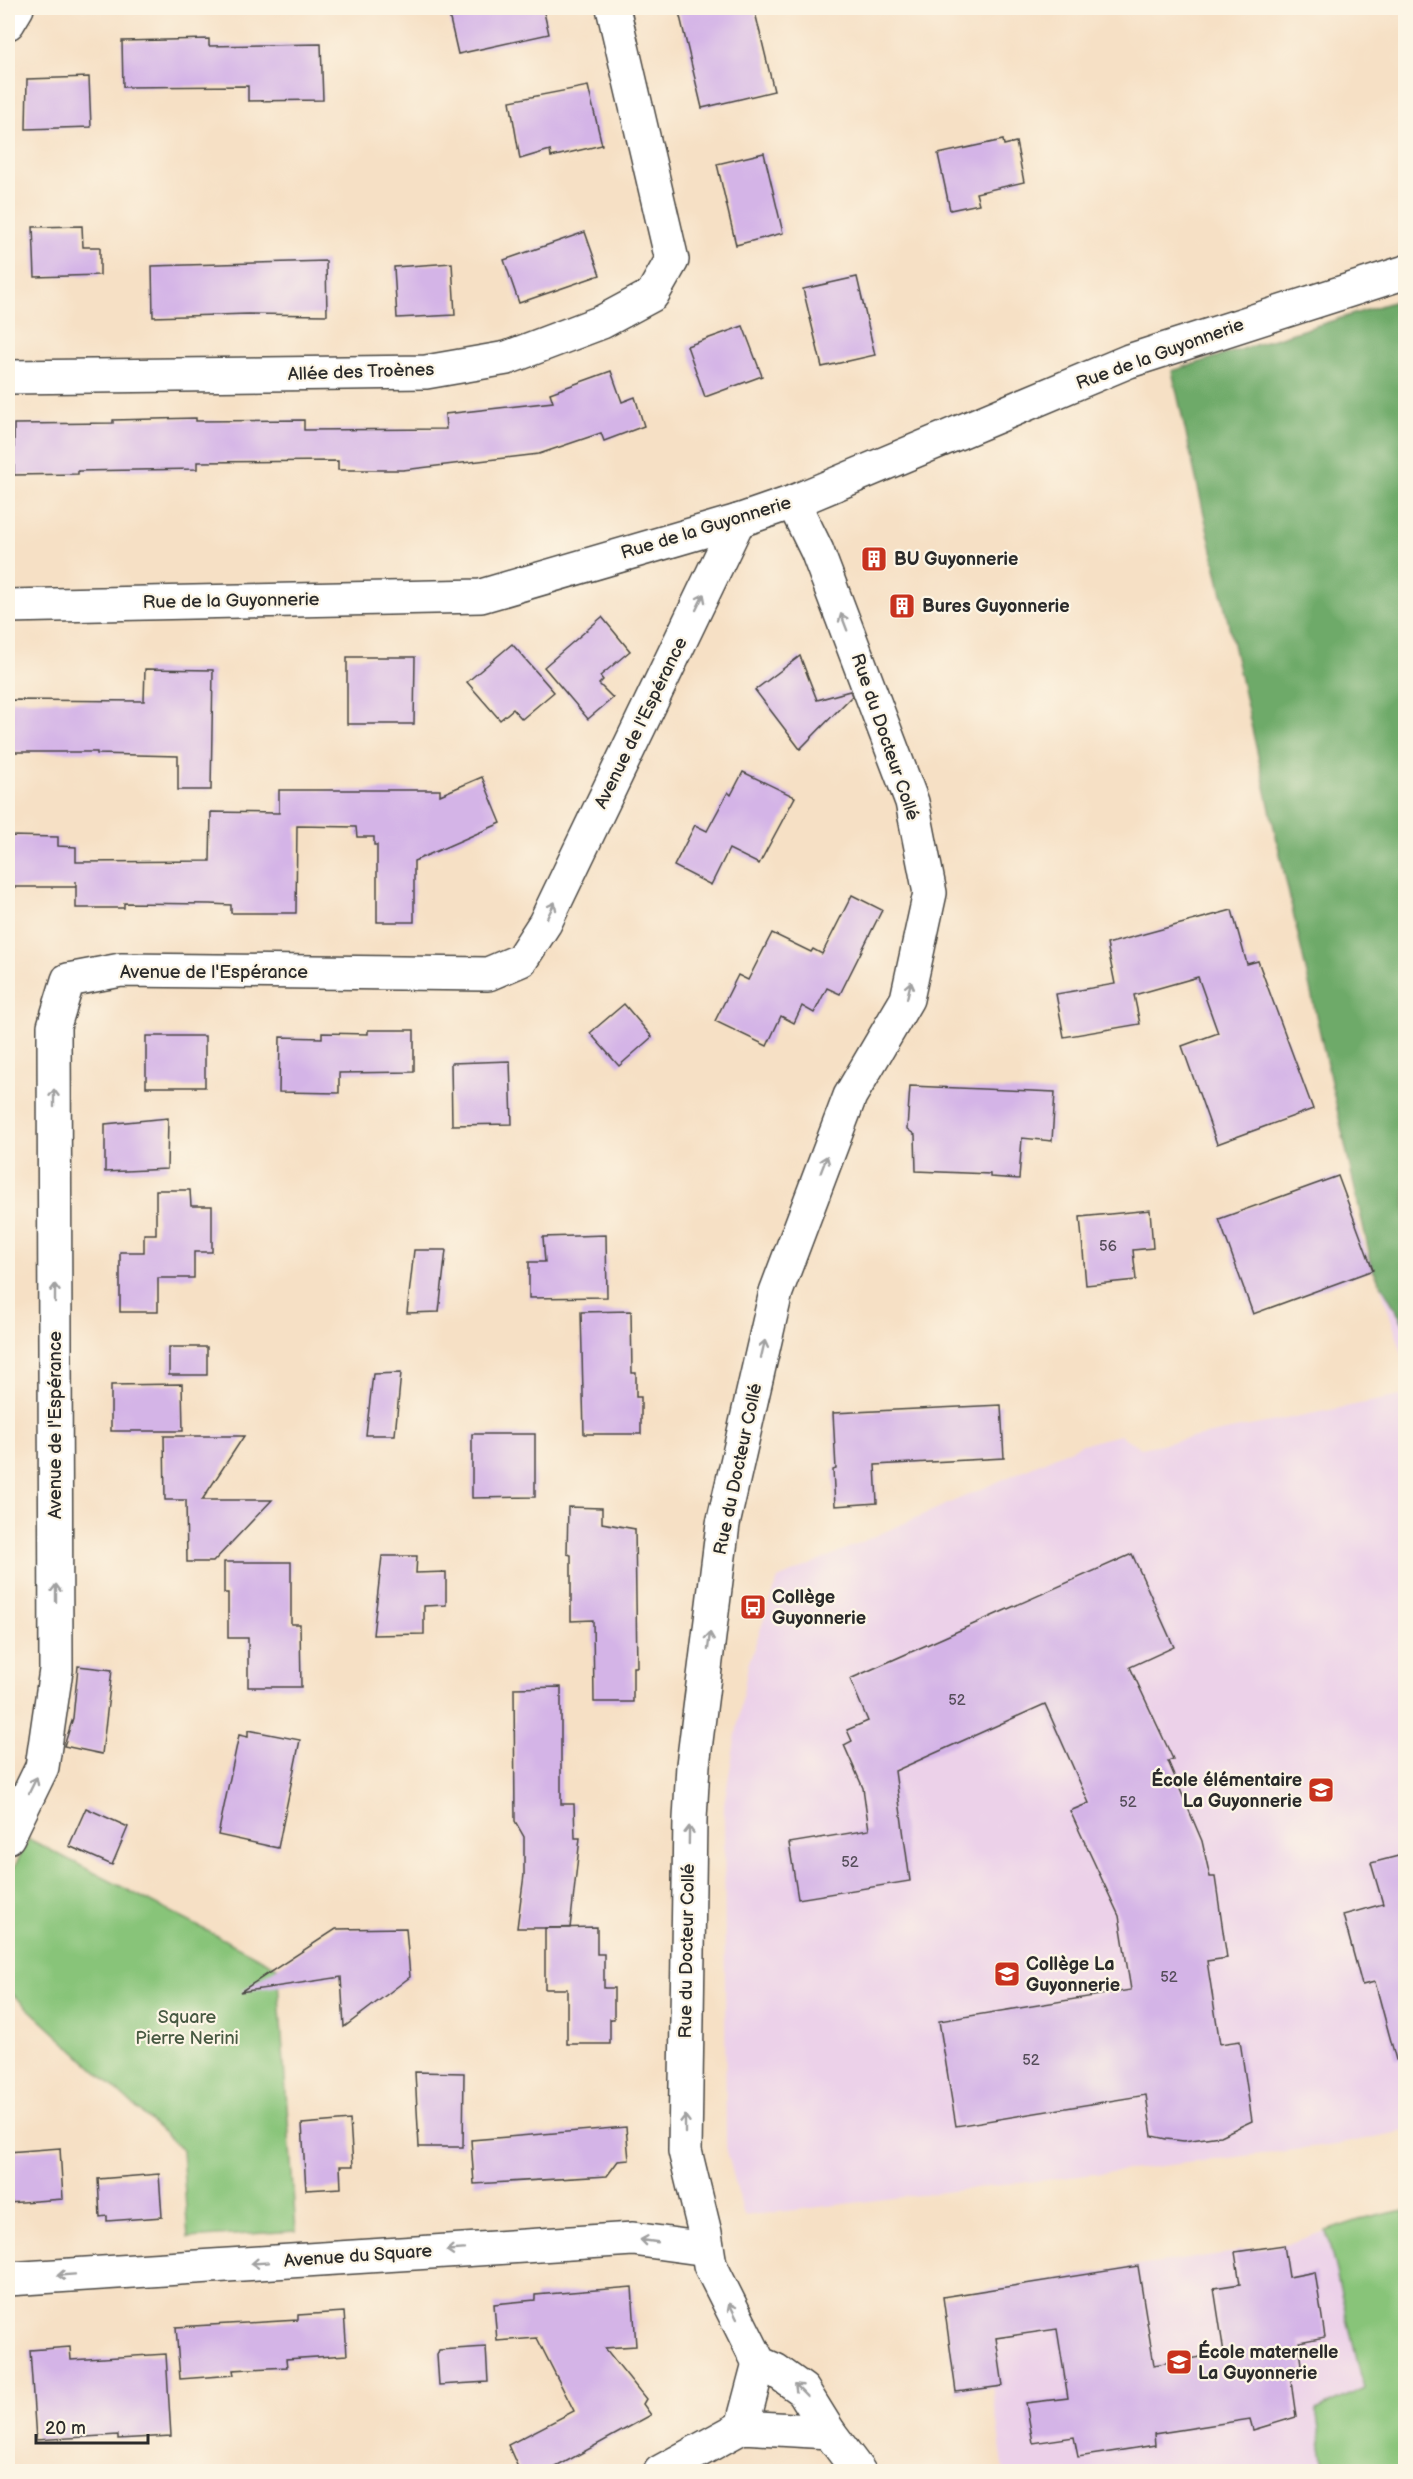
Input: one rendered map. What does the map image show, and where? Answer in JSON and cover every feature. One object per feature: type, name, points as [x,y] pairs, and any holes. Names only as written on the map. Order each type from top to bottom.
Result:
[{"type":"street","points":[[8,23],[17,8]]},
{"type":"street","name":"Allée des Troènes","points":[[8,377],[426,372],[507,358],[602,322],[652,295],[672,260],[613,8]]},
{"type":"street","name":"Rue de la Guyonnerie","points":[[8,606],[481,596],[738,521],[793,502],[1129,362],[1406,272]]},
{"type":"street","name":"Rue du Docteur Collé","points":[[759,2363],[710,2265],[685,2151],[687,1924],[693,1765],[723,1524],[776,1292],[850,1096],[908,999],[930,893],[912,802],[817,551],[793,502]]},
{"type":"street","name":"Avenue de l'Espérance","points":[[8,1838],[42,1767],[56,1670],[54,1026],[68,980],[121,969],[488,974],[521,960],[545,923],[738,521]]},
{"type":"street","name":"Avenue du Square","points":[[8,2279],[633,2239],[707,2249]]},
{"type":"street","points":[[742,2427],[759,2363],[775,2370],[803,2390],[829,2432],[859,2472]]},
{"type":"street","points":[[660,2472],[742,2427],[829,2432]]},
{"type":"shaded area","points":[[1405,1270],[1405,1363],[1378,1278]]},
{"type":"shaded area","name":"Collège La Guyonnerie","points":[[1405,1395],[1405,2131],[1336,2145],[744,2216],[726,2147],[724,1804],[748,1665],[778,1579],[1083,1444],[1120,1435],[1141,1448]]},
{"type":"shaded area","name":"École maternelle La Guyonnerie","points":[[1326,2231],[1364,2388],[1316,2410],[1326,2471],[1004,2472],[992,2387],[1003,2385],[996,2338],[1014,2335],[1138,2266],[1284,2245]]},
{"type":"green space","points":[[1406,298],[1405,1326],[1373,1270],[1172,371]]},
{"type":"green space","name":"Square Pierre Nerini","points":[[29,1839],[277,1967],[296,2231],[188,2238],[182,2150],[8,1990],[8,1879]]},
{"type":"green space","points":[[1405,2210],[1405,2469],[1396,2472],[1326,2471],[1316,2410],[1364,2388],[1326,2231],[1359,2220]]},
{"type":"building","points":[[483,8],[543,8],[549,34],[458,54],[449,15]]},
{"type":"building","points":[[678,8],[754,8],[774,91],[702,108]]},
{"type":"building","points":[[209,39],[209,46],[321,44],[323,100],[248,101],[248,86],[123,87],[122,41]]},
{"type":"building","points":[[89,77],[91,127],[26,129],[27,79]]},
{"type":"building","points":[[588,86],[602,145],[551,157],[550,150],[520,159],[510,101]]},
{"type":"building","points":[[1003,140],[1004,145],[1016,142],[1024,182],[976,193],[979,204],[950,210],[938,154]]},
{"type":"building","points":[[764,153],[783,233],[736,245],[717,164]]},
{"type":"building","points":[[82,226],[83,247],[100,247],[100,275],[35,277],[33,227]]},
{"type":"building","points":[[585,232],[600,275],[519,303],[504,260]]},
{"type":"building","points":[[326,261],[327,315],[248,314],[153,317],[152,266]]},
{"type":"building","points":[[452,263],[455,315],[397,318],[394,267]]},
{"type":"building","points":[[857,277],[875,355],[822,367],[803,289]]},
{"type":"building","points":[[743,326],[762,376],[705,397],[687,346]]},
{"type":"building","points":[[611,371],[622,402],[635,397],[644,426],[604,441],[601,433],[539,454],[403,470],[338,470],[338,461],[197,462],[197,469],[78,471],[78,474],[14,475],[14,424],[113,423],[113,420],[196,418],[196,421],[304,420],[304,430],[446,429],[445,414],[553,402],[550,393]]},
{"type":"building","points":[[602,617],[630,651],[600,676],[603,680],[599,684],[613,698],[588,719],[544,667]]},
{"type":"building","points":[[512,644],[554,692],[522,719],[513,709],[500,720],[467,682]]},
{"type":"building","points":[[800,656],[817,700],[850,691],[852,696],[800,749],[755,690]]},
{"type":"building","points":[[347,657],[415,657],[414,724],[347,724]]},
{"type":"building","points":[[145,669],[213,670],[211,790],[178,790],[178,756],[97,754],[97,752],[10,752],[11,700],[144,701]]},
{"type":"building","points":[[743,772],[795,797],[759,864],[729,849],[711,885],[674,866],[695,825],[707,831],[728,792],[731,795]]},
{"type":"building","points":[[482,777],[501,823],[414,861],[414,922],[377,922],[377,845],[374,845],[374,837],[357,837],[356,827],[297,826],[296,913],[231,913],[231,905],[210,904],[124,903],[124,908],[76,908],[76,887],[9,887],[10,836],[58,837],[58,846],[76,847],[76,862],[210,861],[211,812],[279,813],[279,790],[440,790],[440,795]]},
{"type":"building","points":[[852,895],[882,910],[840,994],[827,988],[814,1013],[802,1006],[794,1023],[781,1016],[767,1046],[715,1021],[738,975],[748,980],[772,933],[811,952],[813,949],[822,954]]},
{"type":"building","points":[[1232,910],[1247,964],[1258,961],[1313,1109],[1217,1144],[1182,1046],[1218,1033],[1198,977],[1134,995],[1140,1024],[1064,1037],[1056,994],[1115,984],[1107,944]]},
{"type":"building","points":[[624,1004],[652,1037],[619,1066],[590,1033]]},
{"type":"building","points":[[368,1030],[414,1030],[414,1072],[339,1073],[339,1093],[279,1092],[280,1037],[322,1038],[322,1033],[368,1034]]},
{"type":"building","points":[[146,1036],[205,1036],[205,1087],[146,1087]]},
{"type":"building","points":[[510,1061],[512,1124],[452,1125],[451,1063]]},
{"type":"building","points":[[910,1086],[1055,1092],[1052,1141],[1022,1138],[1019,1179],[990,1177],[990,1174],[916,1171],[915,1135],[907,1129]]},
{"type":"building","points":[[168,1118],[167,1169],[105,1172],[105,1124]]},
{"type":"building","points":[[1338,1176],[1373,1270],[1253,1314],[1219,1219]]},
{"type":"building","points":[[156,1190],[190,1190],[191,1206],[212,1206],[212,1252],[194,1252],[194,1278],[158,1278],[158,1312],[120,1312],[120,1252],[144,1252],[144,1234],[156,1234]]},
{"type":"building","points":[[1150,1210],[1153,1248],[1133,1250],[1136,1280],[1086,1285],[1080,1217]]},
{"type":"building","points":[[606,1235],[607,1297],[529,1298],[529,1262],[545,1262],[543,1237]]},
{"type":"building","points":[[414,1250],[446,1250],[439,1312],[407,1313]]},
{"type":"building","points":[[631,1311],[632,1373],[636,1373],[636,1397],[641,1397],[641,1434],[584,1434],[581,1312]]},
{"type":"building","points":[[169,1347],[207,1347],[207,1375],[169,1375]]},
{"type":"building","points":[[401,1373],[395,1435],[366,1435],[373,1374]]},
{"type":"building","points":[[182,1384],[183,1431],[111,1431],[111,1385]]},
{"type":"building","points":[[1001,1405],[1004,1458],[875,1465],[877,1503],[835,1506],[833,1413]]},
{"type":"building","points":[[472,1434],[535,1434],[535,1497],[472,1498]]},
{"type":"building","points":[[164,1436],[244,1436],[202,1500],[272,1500],[213,1562],[187,1562],[186,1500],[165,1500]]},
{"type":"building","points":[[568,1507],[602,1508],[602,1523],[635,1529],[637,1667],[633,1667],[633,1702],[594,1702],[593,1620],[571,1621],[571,1555],[567,1554]]},
{"type":"building","points":[[1132,1554],[1174,1647],[1130,1667],[1173,1759],[1168,1761],[1202,1841],[1210,1877],[1215,1877],[1227,1958],[1207,1961],[1220,2044],[1240,2041],[1252,2121],[1220,2136],[1184,2141],[1152,2136],[1146,2095],[956,2126],[939,2021],[1131,1990],[1119,1916],[1070,1811],[1089,1803],[1045,1704],[895,1771],[910,1881],[798,1899],[789,1843],[869,1830],[863,1788],[844,1745],[852,1741],[847,1730],[868,1721],[850,1679]]},
{"type":"building","points":[[382,1556],[417,1556],[416,1573],[446,1572],[446,1605],[424,1606],[424,1634],[373,1635]]},
{"type":"building","points":[[224,1562],[291,1562],[291,1624],[300,1624],[301,1687],[248,1687],[248,1638],[228,1638],[228,1593],[224,1593]]},
{"type":"building","points":[[78,1666],[112,1670],[102,1754],[64,1746],[73,1718]]},
{"type":"building","points":[[561,1687],[561,1804],[574,1804],[575,1838],[580,1838],[570,1928],[517,1928],[524,1875],[524,1837],[515,1821],[514,1688]]},
{"type":"building","points":[[248,1730],[300,1740],[278,1848],[218,1835],[239,1735],[248,1737]]},
{"type":"building","points":[[86,1808],[128,1827],[112,1865],[69,1846]]},
{"type":"building","points":[[1406,1854],[1406,2059],[1396,2060],[1375,1982],[1362,1985],[1343,1915],[1383,1904],[1371,1863]]},
{"type":"building","points":[[597,1927],[597,1954],[604,1954],[604,1988],[614,1988],[614,2019],[610,2019],[610,2044],[567,2044],[567,1989],[545,1989],[545,1928]]},
{"type":"building","points":[[406,1928],[410,1977],[344,2027],[341,1977],[240,1992],[336,1929]]},
{"type":"building","points":[[415,2072],[464,2073],[463,2147],[419,2147]]},
{"type":"building","points":[[350,2120],[353,2166],[340,2166],[341,2188],[306,2190],[302,2124]]},
{"type":"building","points":[[626,2127],[629,2160],[618,2161],[607,2176],[474,2184],[471,2140]]},
{"type":"building","points":[[60,2148],[63,2199],[8,2203],[8,2152]]},
{"type":"building","points":[[159,2174],[162,2217],[107,2221],[107,2216],[100,2217],[98,2179]]},
{"type":"building","points":[[1284,2245],[1289,2277],[1315,2272],[1325,2337],[1299,2342],[1303,2372],[1290,2374],[1296,2417],[1253,2430],[1250,2419],[1154,2434],[1155,2445],[1078,2457],[1074,2437],[1033,2443],[1026,2403],[1068,2398],[1057,2329],[996,2338],[1003,2386],[956,2392],[943,2297],[1138,2266],[1154,2365],[1224,2353],[1214,2288],[1240,2284],[1235,2252]]},
{"type":"building","points":[[632,2287],[636,2346],[605,2348],[646,2399],[643,2404],[651,2415],[547,2472],[520,2472],[508,2445],[574,2411],[537,2338],[497,2341],[494,2304],[535,2300],[535,2295]]},
{"type":"building","points":[[344,2312],[347,2355],[286,2359],[287,2367],[233,2370],[234,2375],[180,2379],[176,2327],[298,2320],[298,2315]]},
{"type":"building","points":[[70,2347],[71,2360],[166,2354],[171,2436],[118,2439],[118,2435],[36,2440],[30,2350]]},
{"type":"building","points":[[486,2347],[488,2382],[439,2385],[437,2355],[439,2350]]},
{"type":"place","name":"BU Guyonnerie","points":[[874,559]]},
{"type":"place","name":"Bures Guyonnerie","points":[[902,606]]},
{"type":"place","name":"Collège Guyonnerie","points":[[753,1607]]},
{"type":"place","name":"École élémentaire La Guyonnerie","points":[[1321,1790]]},
{"type":"place","name":"Collège La Guyonnerie","points":[[1007,1974]]},
{"type":"place","name":"École maternelle La Guyonnerie","points":[[1179,2362]]}]
